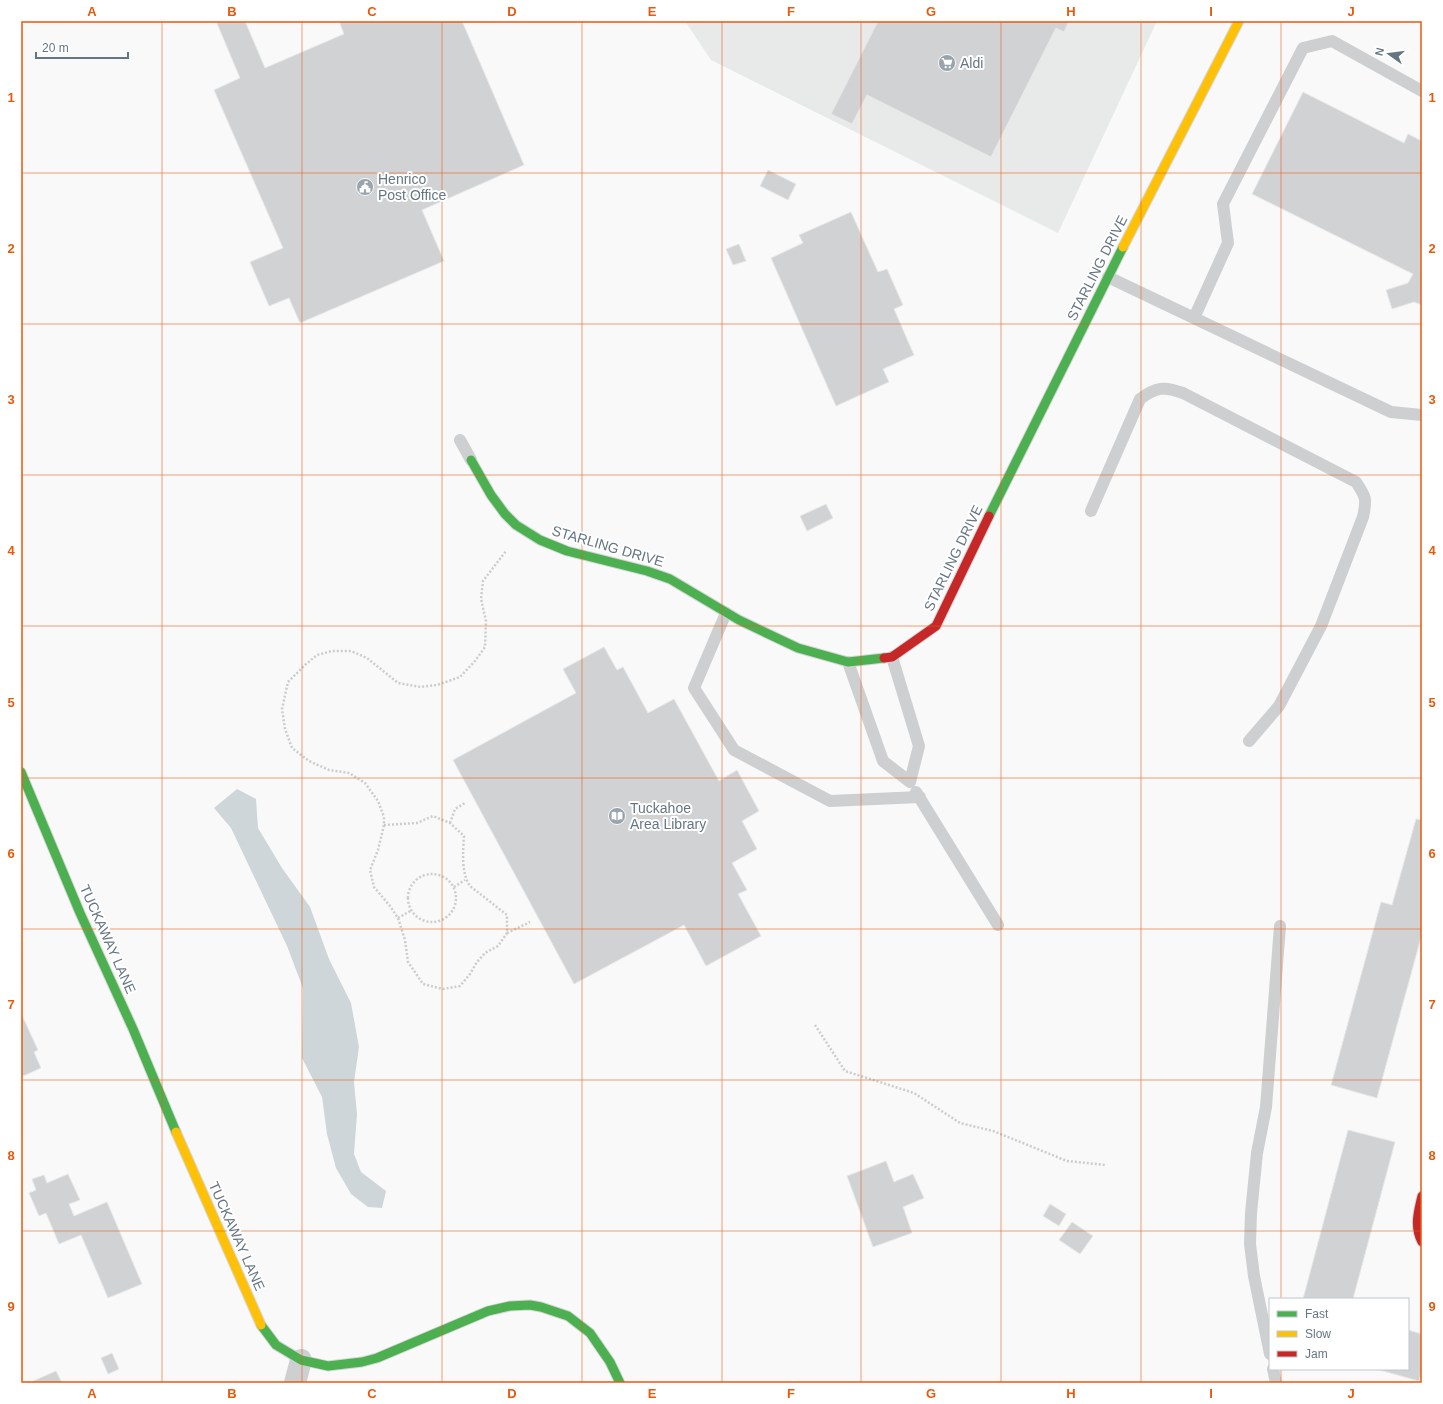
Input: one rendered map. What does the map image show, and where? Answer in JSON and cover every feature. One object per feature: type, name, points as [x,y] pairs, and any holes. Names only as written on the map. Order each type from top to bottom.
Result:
[{"type":"street","name":"STARLING DRIVE","points":[[471,460],[504,513],[522,530],[540,542],[562,550],[646,569],[659,574],[676,582],[726,613],[798,648],[848,662],[892,656],[936,626],[1006,480],[1108,276],[1239,21]]},
{"type":"street","name":"TUCKAWAY LANE","points":[[21,772],[80,913],[133,1029],[258,1320],[276,1345],[301,1360],[328,1366],[370,1360],[488,1312],[510,1306],[530,1305],[568,1316],[590,1333],[610,1362],[620,1383]]},
{"type":"street","points":[[1422,1196],[1417,1220],[1417,1234],[1422,1242]]},
{"type":"street","points":[[295,1383],[301,1360]]},
{"type":"lane","points":[[1194,318],[1228,243],[1223,204],[1303,48],[1332,41],[1422,91]]},
{"type":"lane","points":[[1108,276],[1391,412],[1422,415]]},
{"type":"lane","points":[[1091,511],[1140,399],[1150,391],[1158,388],[1172,389],[1183,393],[1356,482],[1366,503],[1363,517],[1321,626],[1279,706],[1250,741]]},
{"type":"lane","points":[[460,440],[471,460]]},
{"type":"lane","points":[[726,613],[694,688],[734,750],[830,801],[920,797]]},
{"type":"lane","points":[[892,656],[919,746],[910,782]]},
{"type":"lane","points":[[848,662],[883,761],[910,782],[998,925]]},
{"type":"lane","points":[[1269,1349],[1254,1276],[1250,1244],[1250,1213],[1257,1153],[1266,1107],[1280,926]]},
{"type":"lane","points":[[1273,1370],[1276,1383]]},
{"type":"path","points":[[522,530],[483,581],[481,599],[486,621],[485,647],[475,661],[460,677],[437,685],[421,687],[398,683],[367,658],[350,651],[332,650],[317,655],[288,682],[282,709],[285,729],[292,748],[309,761],[329,770],[349,773],[365,783],[378,800],[384,817],[384,825],[378,850],[370,870],[374,887],[398,918],[408,962],[423,984],[443,989],[460,986],[485,953],[498,946],[507,933],[530,922]]},
{"type":"path","points":[[450,823],[455,808],[465,803]]},
{"type":"path","points":[[384,825],[417,823],[433,816],[450,823],[464,836],[463,855],[465,880],[470,886],[507,915],[507,933]]},
{"type":"path","points":[[436,874],[443,876],[450,881],[454,887],[457,894],[456,903],[453,910],[441,921],[424,921],[412,910],[408,903],[408,895],[410,888],[421,876],[436,874]]},
{"type":"path","points":[[454,887],[465,880]]},
{"type":"path","points":[[398,918],[412,910]]},
{"type":"path","points":[[815,1025],[844,1071],[914,1093],[960,1123],[993,1131],[1067,1161],[1106,1165]]},
{"type":"shaded area","points":[[685,21],[1157,21],[1058,233],[711,60]]},
{"type":"shaded area","points":[[237,789],[256,799],[258,828],[282,868],[310,907],[329,959],[351,1003],[359,1047],[354,1082],[357,1114],[354,1154],[361,1172],[386,1191],[382,1208],[368,1207],[351,1194],[336,1168],[327,1134],[322,1097],[302,1058],[303,988],[287,946],[231,828],[214,808]]},
{"type":"building","name":"Henrico Post Office","points":[[216,21],[245,21],[265,68],[344,34],[339,21],[462,21],[524,165],[422,210],[444,261],[300,323],[289,298],[269,306],[250,262],[283,248],[214,90],[240,78]]},
{"type":"building","name":"Aldi","points":[[878,21],[1069,21],[1064,32],[1056,28],[991,157],[867,95],[852,124],[831,114]]},
{"type":"building","points":[[1303,92],[1404,143],[1408,134],[1422,141],[1422,305],[1414,302],[1392,309],[1386,290],[1408,283],[1413,274],[1252,194]]},
{"type":"building","points":[[768,170],[796,184],[788,200],[760,186]]},
{"type":"building","points":[[851,212],[878,272],[887,269],[903,305],[894,309],[914,355],[883,369],[889,382],[836,406],[771,258],[803,243],[799,235]]},
{"type":"building","points":[[739,244],[746,261],[733,265],[726,249]]},
{"type":"building","points":[[826,504],[833,518],[807,531],[800,516]]},
{"type":"building","name":"Tuckahoe Area Library","points":[[604,647],[617,670],[623,667],[648,713],[674,699],[719,781],[737,770],[759,811],[742,821],[757,849],[732,863],[747,890],[738,894],[761,936],[706,966],[684,925],[574,984],[453,760],[576,693],[563,669]]},
{"type":"building","points":[[1416,819],[1422,820],[1422,934],[1377,1098],[1331,1085],[1381,902],[1392,905]]},
{"type":"building","points":[[21,1013],[38,1050],[34,1052],[41,1068],[21,1077]]},
{"type":"building","points":[[1348,1130],[1395,1142],[1353,1298],[1303,1298]]},
{"type":"building","points":[[886,1161],[894,1182],[913,1174],[924,1198],[903,1207],[912,1233],[873,1247],[847,1176]]},
{"type":"building","points":[[68,1174],[80,1200],[69,1204],[74,1216],[107,1202],[142,1284],[108,1298],[81,1235],[59,1244],[46,1213],[39,1216],[29,1193],[36,1190],[32,1179],[44,1175],[47,1183]]},
{"type":"building","points":[[1050,1204],[1066,1214],[1059,1226],[1043,1216]]},
{"type":"building","points":[[1072,1222],[1093,1236],[1080,1254],[1059,1240]]},
{"type":"building","points":[[1409,1330],[1422,1334],[1422,1371],[1419,1381],[1380,1370],[1409,1370]]},
{"type":"building","points":[[112,1353],[119,1369],[108,1374],[101,1358]]},
{"type":"building","points":[[56,1371],[62,1383],[31,1383],[31,1382]]},
{"type":"traffic: fast","points":[[989,516],[1123,247]]},
{"type":"traffic: fast","points":[[471,460],[491,495],[505,514],[516,525],[540,540],[567,551],[647,571],[670,579],[739,620],[798,648],[848,662],[884,658]]},
{"type":"traffic: fast","points":[[21,772],[80,913],[133,1029],[176,1132]]},
{"type":"traffic: fast","points":[[261,1325],[276,1345],[301,1360],[328,1366],[362,1362],[377,1358],[488,1311],[510,1306],[530,1305],[568,1316],[590,1333],[610,1362],[620,1383]]},
{"type":"traffic: slow","points":[[1123,247],[1239,21]]},
{"type":"traffic: slow","points":[[176,1132],[261,1325]]},
{"type":"traffic: jam","points":[[884,658],[892,657],[936,626],[989,516]]},
{"type":"traffic: jam","points":[[1422,1196],[1417,1225],[1422,1242]]},
{"type":"place","name":"Aldi","points":[[947,63]]},
{"type":"place","name":"Henrico Post Office","points":[[365,187]]},
{"type":"place","name":"Tuckahoe Area Library","points":[[617,816]]}]
